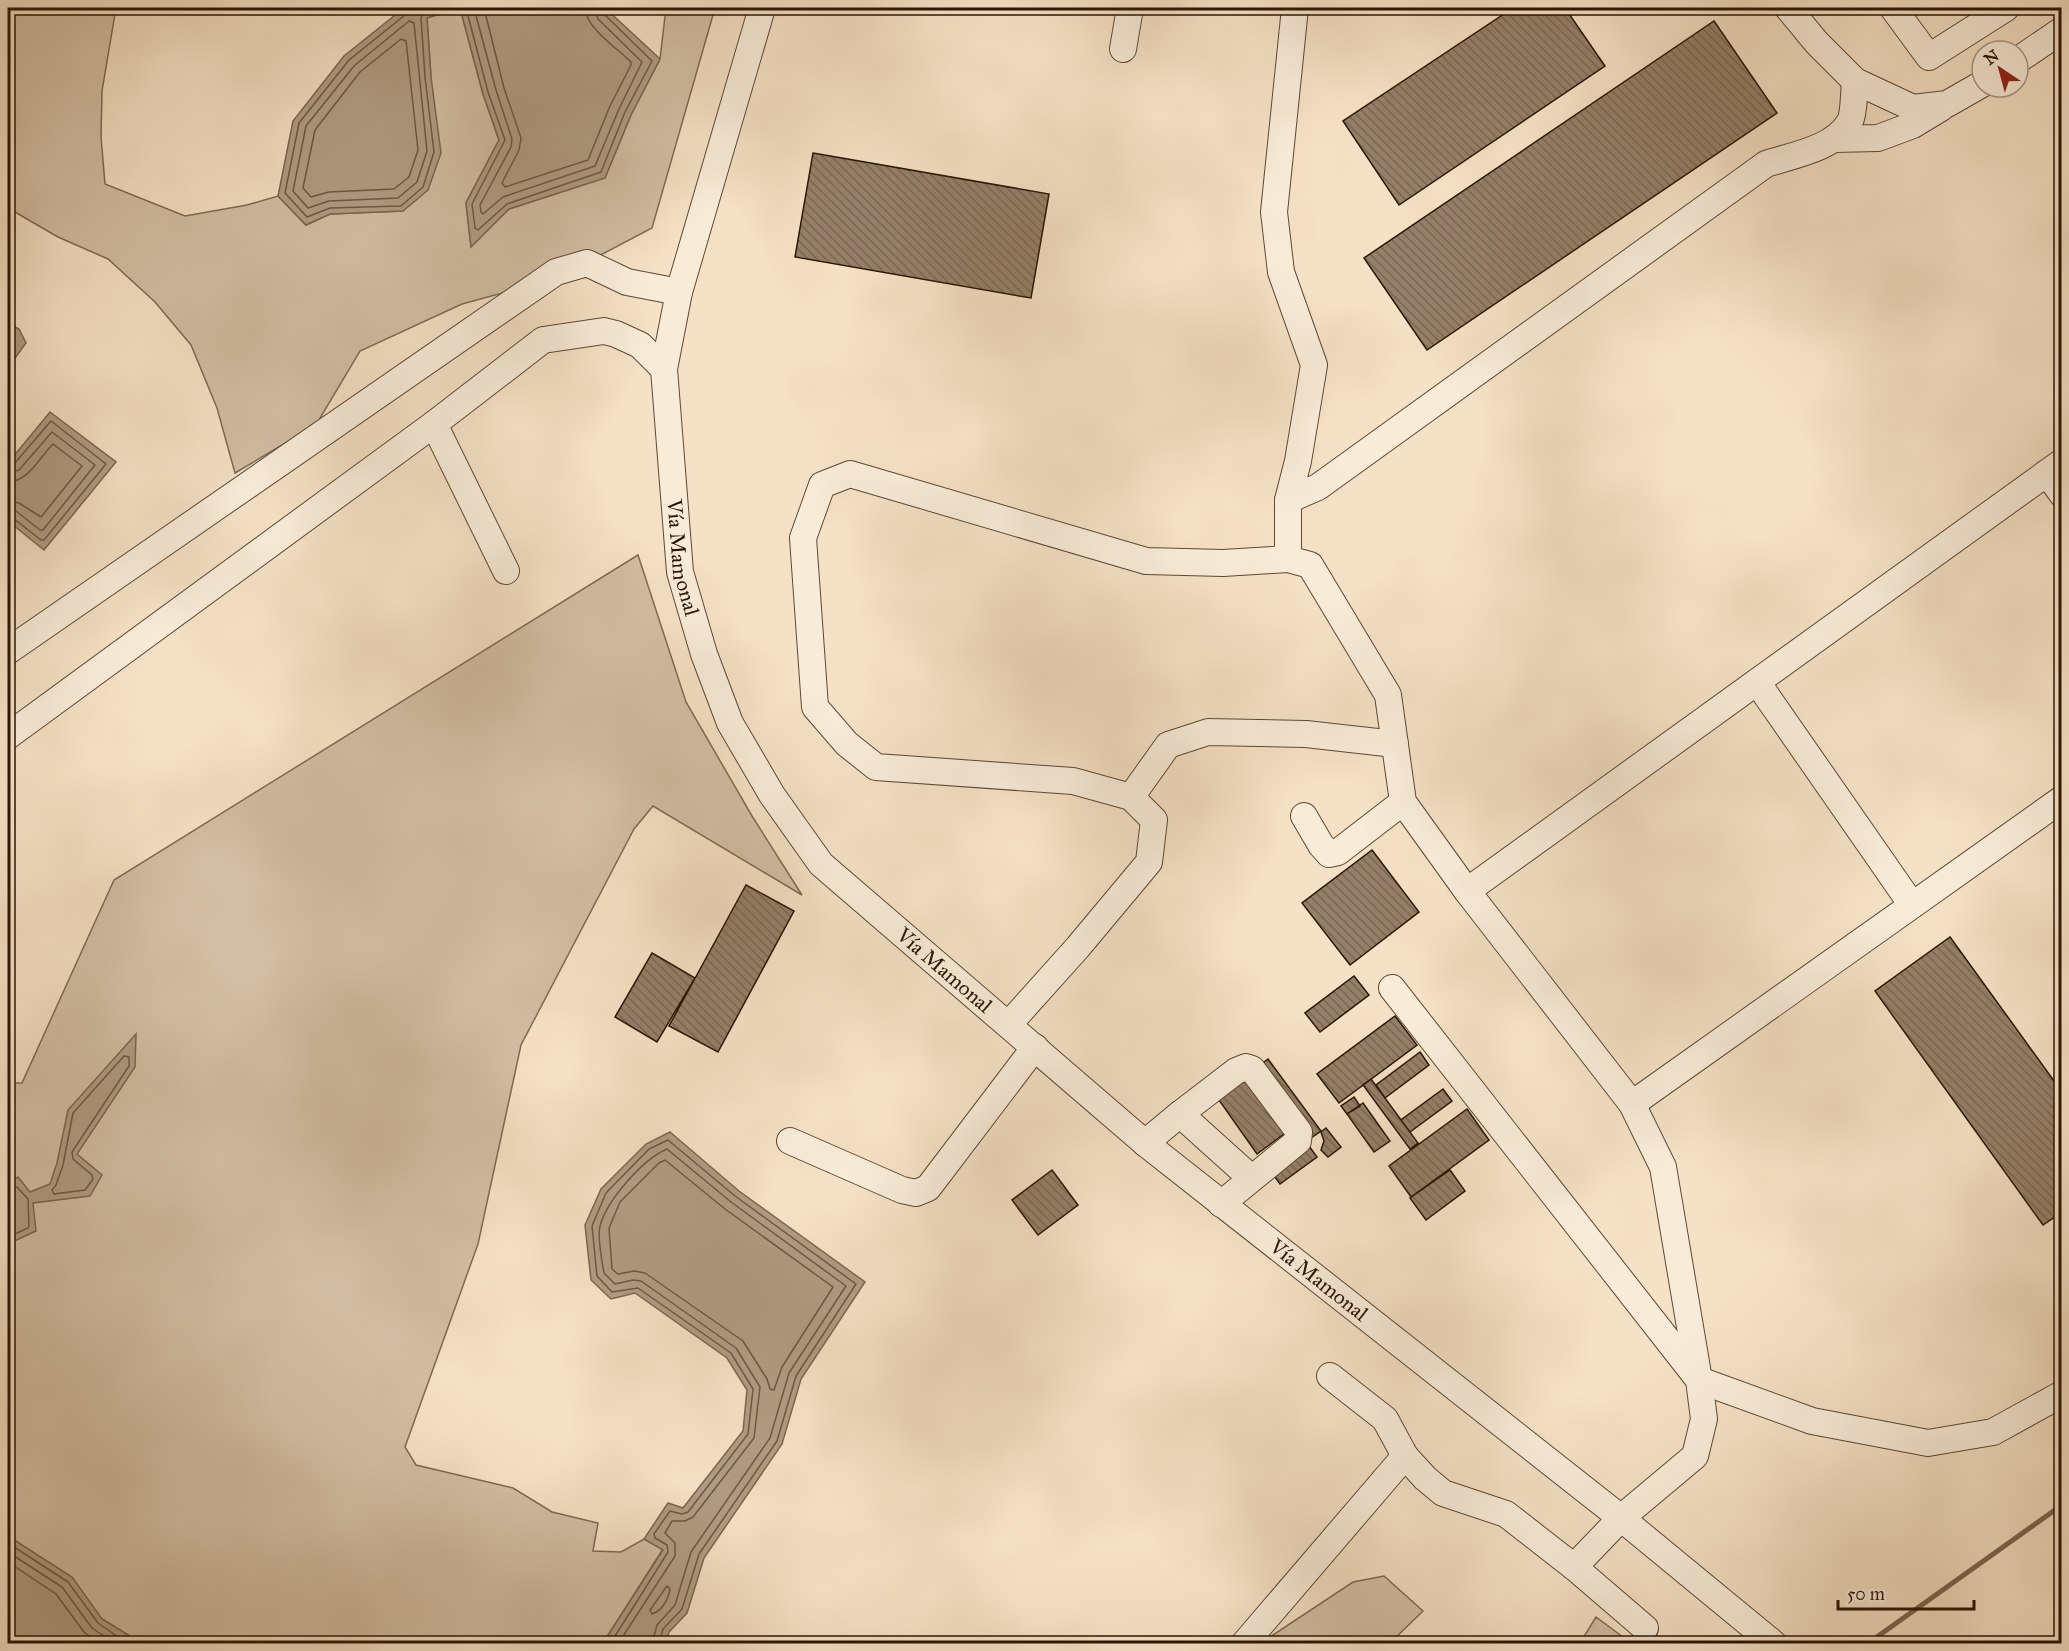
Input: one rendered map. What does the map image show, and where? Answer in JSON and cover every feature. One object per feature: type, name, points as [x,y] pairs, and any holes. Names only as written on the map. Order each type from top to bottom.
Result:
[{"type":"street","name":"Vía Mamonal","points":[[762,8],[679,292],[664,369],[680,572],[704,654],[730,723],[772,795],[821,864],[1145,1143],[1621,1518],[1774,1644]]},
{"type":"street","points":[[1123,49],[1130,8]]},
{"type":"street","points":[[1288,559],[1288,500],[1298,461],[1314,365],[1281,272],[1274,212],[1295,8]]},
{"type":"street","points":[[1788,8],[1817,43],[1855,81],[1913,108],[1947,104]]},
{"type":"street","points":[[1893,8],[1929,57],[2006,8]]},
{"type":"street","points":[[2030,52],[2061,30]]},
{"type":"street","points":[[1288,500],[1318,487],[1766,164],[1834,139],[1851,122],[1855,81]]},
{"type":"street","points":[[1834,139],[1878,138],[1913,125],[1970,91]]},
{"type":"street","points":[[8,651],[556,272],[587,262],[627,282],[679,292]]},
{"type":"street","points":[[8,736],[434,424],[543,340],[604,331],[640,345],[664,369]]},
{"type":"street","points":[[434,424],[506,571]]},
{"type":"street","points":[[1467,891],[2054,468],[2061,494]]},
{"type":"street","points":[[1009,1024],[1078,947],[1149,862],[1154,820],[1131,797],[1073,781],[876,767],[847,744],[816,707],[803,538],[822,485],[850,474],[1146,561],[1223,563],[1288,559],[1310,565],[1388,695],[1403,802],[1467,891],[1632,1104],[1663,1167],[1700,1380],[1704,1419],[1695,1456],[1621,1518],[1574,1567]]},
{"type":"street","points":[[1757,682],[1912,905]]},
{"type":"street","points":[[1131,797],[1168,745],[1208,732],[1306,734],[1395,744]]},
{"type":"street","points":[[1632,1104],[2061,799]]},
{"type":"street","points":[[1304,816],[1329,854],[1338,852],[1403,802]]},
{"type":"street","points":[[1392,988],[1700,1380],[1812,1421],[1928,1443],[1993,1432],[2061,1394]]},
{"type":"street","points":[[790,1141],[903,1190],[916,1193],[928,1188],[1035,1047]]},
{"type":"street","points":[[1145,1143],[1236,1071],[1246,1067],[1252,1069],[1299,1132],[1298,1141],[1221,1204]]},
{"type":"street","points":[[1180,1114],[1251,1178]]},
{"type":"street","points":[[1330,1376],[1385,1419],[1405,1456],[1425,1478],[1443,1492],[1506,1514],[1574,1567],[1645,1628]]},
{"type":"street","points":[[1244,1644],[1405,1456]]},
{"type":"shaded area","points":[[8,8],[116,8],[102,91],[101,137],[105,184],[185,216],[247,205],[278,196],[306,225],[330,214],[403,211],[431,77],[427,18],[460,8],[483,94],[499,140],[466,203],[471,246],[509,209],[605,178],[631,115],[660,59],[666,8],[715,8],[652,228],[555,279],[462,304],[360,351],[316,425],[235,473],[217,408],[191,345],[155,302],[108,259],[58,237],[8,208]]},
{"type":"shaded area","points":[[638,555],[686,702],[752,816],[802,895],[653,806],[634,829],[521,1045],[478,1244],[405,1447],[416,1465],[513,1488],[552,1512],[598,1523],[593,1551],[621,1552],[644,1539],[663,1549],[603,1643],[135,1644],[133,1638],[102,1619],[19,1543],[8,1536],[8,1083],[22,1083],[114,880]]},
{"type":"shaded area","points":[[1384,1576],[1423,1611],[1390,1643],[1234,1644],[1270,1637],[1353,1582]]},
{"type":"shaded area","points":[[1596,1617],[1631,1643],[1580,1643]]},
{"type":"water","points":[[404,8],[455,8],[427,18],[431,77],[441,153],[428,190],[403,211],[330,214],[306,225],[278,196],[293,121],[344,56]]},
{"type":"water","points":[[460,8],[605,8],[660,59],[631,115],[605,178],[509,209],[471,247],[466,203],[499,140],[483,94]]},
{"type":"water","points":[[8,323],[19,329],[26,343],[8,368]]},
{"type":"water","points":[[50,412],[116,462],[44,550],[8,521],[8,463]]},
{"type":"water","points":[[136,1034],[135,1067],[77,1154],[102,1175],[90,1196],[33,1203],[36,1231],[8,1244],[8,1184],[18,1177],[30,1192],[50,1184],[57,1163],[68,1110]]},
{"type":"water","points":[[670,1132],[739,1191],[865,1282],[801,1379],[782,1444],[704,1558],[687,1613],[669,1632],[665,1643],[603,1643],[663,1550],[644,1539],[668,1503],[683,1508],[743,1431],[747,1390],[727,1358],[635,1293],[611,1299],[591,1280],[585,1225],[601,1189],[646,1144]]},
{"type":"water","points":[[8,1536],[72,1577],[102,1619],[133,1638],[135,1643],[8,1643]]},
{"type":"building","points":[[1469,8],[1520,8],[1518,10],[1474,12]]},
{"type":"building","points":[[1513,8],[1565,8],[1605,66],[1399,205],[1343,121]]},
{"type":"building","points":[[1714,21],[1777,113],[1427,350],[1364,258]]},
{"type":"building","points":[[813,153],[1049,194],[1031,298],[795,257]]},
{"type":"building","points":[[1372,850],[1419,912],[1350,965],[1302,903]]},
{"type":"building","points":[[746,885],[794,911],[718,1052],[669,1026]]},
{"type":"building","points":[[1950,937],[2062,1092],[2062,1212],[2043,1225],[1875,991]]},
{"type":"building","points":[[652,953],[695,978],[657,1042],[615,1017]]},
{"type":"building","points":[[1354,976],[1369,995],[1320,1032],[1305,1013]]},
{"type":"building","points":[[1395,1016],[1417,1045],[1339,1103],[1317,1074]]},
{"type":"building","points":[[1420,1052],[1429,1065],[1385,1098],[1376,1085]]},
{"type":"building","points":[[1268,1059],[1321,1131],[1311,1138],[1259,1066]]},
{"type":"building","points":[[1245,1071],[1288,1131],[1257,1154],[1214,1093]]},
{"type":"building","points":[[1371,1079],[1418,1143],[1410,1149],[1363,1085]]},
{"type":"building","points":[[1443,1089],[1452,1101],[1410,1132],[1401,1120]]},
{"type":"building","points":[[1354,1097],[1360,1106],[1347,1114],[1341,1106]]},
{"type":"building","points":[[1363,1103],[1390,1141],[1374,1152],[1347,1114]]},
{"type":"building","points":[[1467,1109],[1489,1140],[1411,1197],[1389,1166]]},
{"type":"building","points":[[1326,1128],[1341,1147],[1328,1157],[1321,1150],[1324,1141],[1321,1132]]},
{"type":"building","points":[[1309,1146],[1317,1157],[1280,1184],[1272,1173]]},
{"type":"building","points":[[1052,1170],[1078,1205],[1038,1235],[1012,1200]]},
{"type":"building","points":[[1450,1170],[1465,1191],[1426,1220],[1410,1198]]},
{"type":"waterway","points":[[1867,1644],[2062,1505]]}]
